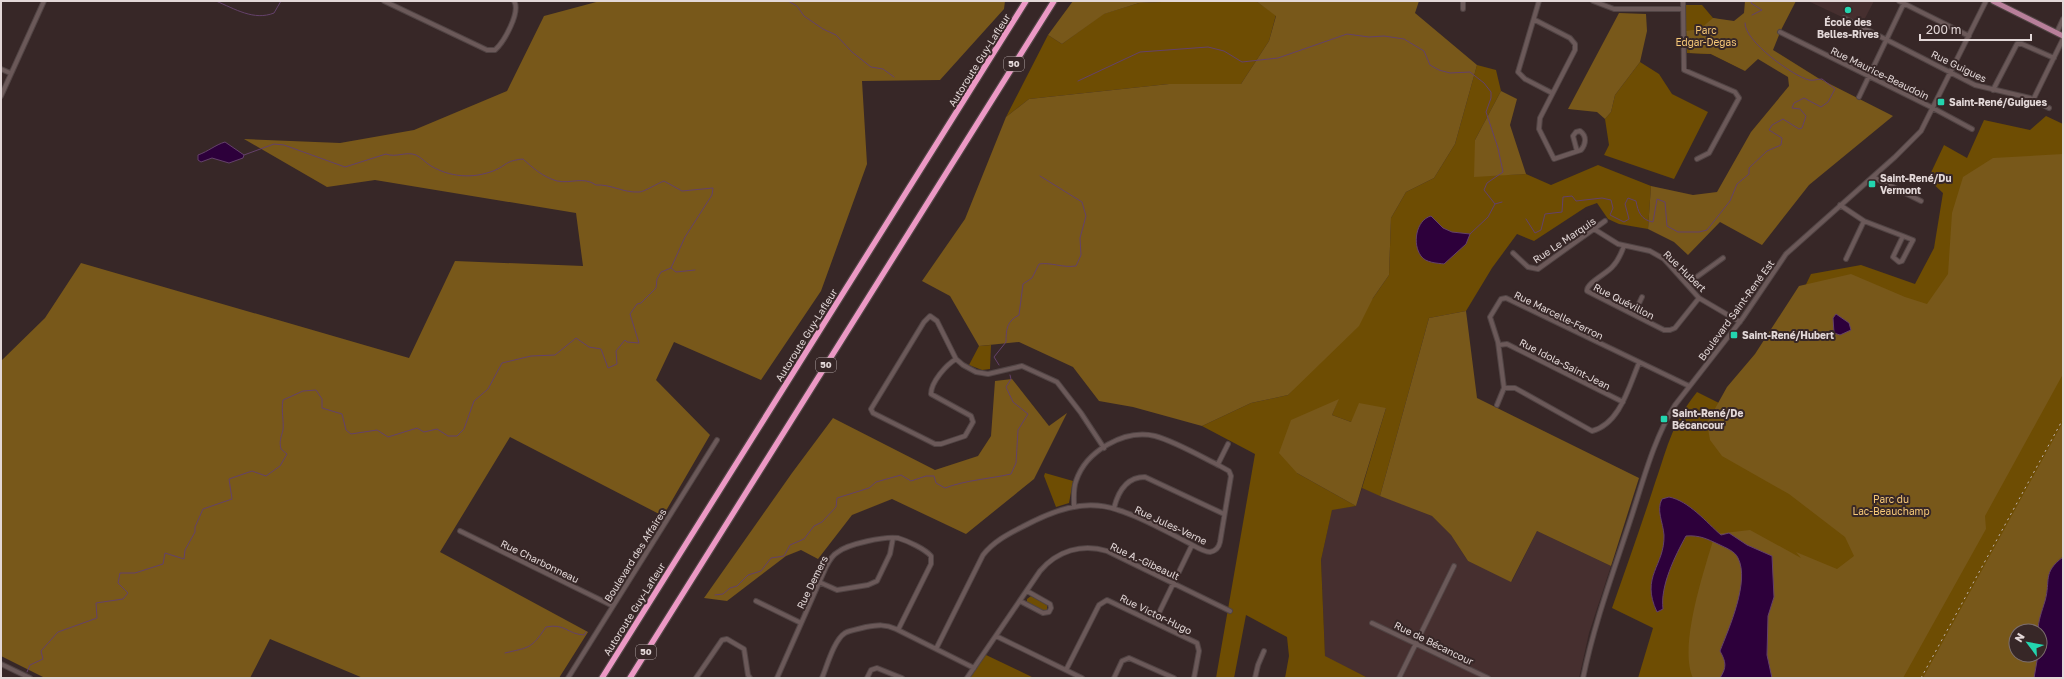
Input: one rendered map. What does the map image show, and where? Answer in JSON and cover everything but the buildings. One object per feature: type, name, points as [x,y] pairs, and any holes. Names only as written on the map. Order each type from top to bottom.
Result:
[{"type":"highway","name":"Autoroute Guy-Lafleur","points":[[602,678],[1026,1]]},
{"type":"highway","name":"50","points":[[630,678],[1054,1]]},
{"type":"main road","points":[[1993,1],[2063,36]]},
{"type":"street","points":[[384,1],[487,50],[495,50],[499,46],[516,12],[514,1]]},
{"type":"street","points":[[1463,1],[1463,9]]},
{"type":"street","points":[[1539,1],[1518,72],[1525,79],[1552,93]]},
{"type":"street","points":[[1593,1],[1614,9],[1683,9]]},
{"type":"street","points":[[1683,1],[1684,70],[1735,92],[1739,98],[1709,153],[1696,159]]},
{"type":"street","points":[[1899,1],[1969,36]]},
{"type":"street","name":"Boulevard Saint-René Est","points":[[1583,678],[1597,622],[1659,435],[1675,405],[1740,322],[1786,254],[1873,177],[1918,134],[1934,109],[1986,1]]},
{"type":"street","points":[[1,96],[42,2]]},
{"type":"street","points":[[1859,97],[1904,3]]},
{"type":"street","name":"Rue Guigues","points":[[1844,18],[1975,85],[2033,100],[2049,108]]},
{"type":"street","points":[[2056,32],[2063,19]]},
{"type":"street","points":[[1534,20],[1570,38],[1575,44],[1575,50],[1540,118],[1539,129],[1554,159],[1577,151],[1585,146],[1584,135],[1580,131],[1576,132],[1573,136],[1577,151]]},
{"type":"street","name":"Rue Maurice-Beaudoin","points":[[1780,32],[1870,75],[1972,129]]},
{"type":"street","points":[[2033,100],[2063,39]]},
{"type":"street","points":[[1993,90],[2017,44],[2022,44],[2054,58]]},
{"type":"street","points":[[1,69],[10,73]]},
{"type":"street","points":[[1873,177],[1921,201]]},
{"type":"street","points":[[1840,205],[1864,221],[1914,240],[1902,261],[1899,262],[1893,258],[1903,236]]},
{"type":"street","points":[[1846,259],[1864,221]]},
{"type":"street","name":"Rue Le Marquis","points":[[1513,253],[1528,268],[1538,269],[1605,222]]},
{"type":"street","name":"Rue Hubert","points":[[1594,230],[1624,246],[1650,251],[1664,259],[1699,298],[1740,322]]},
{"type":"street","name":"Rue Quévillon","points":[[1624,246],[1619,258],[1612,267],[1586,289],[1591,294],[1664,330],[1675,328],[1699,298]]},
{"type":"street","points":[[1687,284],[1723,258]]},
{"type":"street","points":[[1634,314],[1642,297]]},
{"type":"street","name":"Rue Marcelle-Ferron","points":[[1504,388],[1498,345],[1490,317],[1501,299],[1506,298],[1689,386]]},
{"type":"street","points":[[956,359],[950,362],[938,378],[931,388],[931,394],[970,416],[973,422],[965,436],[941,444],[935,444],[873,413],[870,409],[924,322],[930,316],[937,321],[956,359],[963,365],[976,372],[988,374],[1022,366],[1057,382],[1081,412],[1104,448]]},
{"type":"street","name":"Rue Idola-Saint-Jean","points":[[1498,345],[1507,344],[1622,402]]},
{"type":"street","points":[[1497,405],[1504,388],[1515,388],[1592,431],[1597,430],[1615,416],[1639,363]]},
{"type":"street","name":"Rue Jules-Verne","points":[[936,649],[980,560],[990,548],[1008,535],[1039,518],[1074,506],[1114,508],[1130,514],[1207,551],[1217,549],[1220,542],[1231,476],[1229,471],[1218,464],[1161,438],[1151,436],[1128,437],[1104,448],[1090,459],[1079,474],[1074,487],[1074,506]]},
{"type":"street","name":"Boulevard des Affaires","points":[[568,678],[717,440]]},
{"type":"street","points":[[1218,464],[1228,444]]},
{"type":"street","points":[[1114,508],[1117,495],[1123,486],[1133,480],[1145,477],[1224,514]]},
{"type":"street","name":"Rue Charbonneau","points":[[460,531],[613,606]]},
{"type":"street","name":"Rue Demers","points":[[777,678],[831,558],[844,547],[886,538],[893,538],[902,540],[926,552],[932,559],[931,564],[898,630]]},
{"type":"street","points":[[819,582],[837,590],[868,585],[877,581],[890,554],[893,538]]},
{"type":"street","points":[[1154,621],[1192,545]]},
{"type":"street","name":"Rue A.-Gibeault","points":[[967,678],[1040,571],[1050,561],[1068,551],[1088,548],[1107,551],[1230,611]]},
{"type":"street","points":[[1399,678],[1454,566]]},
{"type":"street","points":[[1020,601],[1043,613],[1049,612],[1051,608],[1050,604],[1027,591]]},
{"type":"street","name":"Rue Victor-Hugo","points":[[1066,670],[1102,601],[1111,601],[1198,644],[1199,651],[1194,678]]},
{"type":"street","points":[[756,602],[801,623]]},
{"type":"street","name":"Rue de Bécancour","points":[[1372,623],[1401,635],[1415,644],[1488,678]]},
{"type":"street","points":[[822,678],[837,642],[845,633],[879,624],[898,630],[974,668]]},
{"type":"street","points":[[996,636],[1082,678]]},
{"type":"street","points":[[696,678],[722,640],[727,639],[744,649],[748,675],[750,678]]},
{"type":"street","points":[[1255,678],[1258,665],[1264,652]]},
{"type":"street","points":[[1114,678],[1122,662],[1129,658],[1174,678]]},
{"type":"street","points":[[1,664],[30,678]]},
{"type":"street","points":[[867,678],[871,670],[877,668],[902,678]]},
{"type":"shaded area","name":"École des Belles-Rives","points":[[1808,1],[1874,1],[1861,26]]},
{"type":"shaded area","points":[[225,142],[244,155],[243,158],[229,163],[212,158],[201,162],[198,160],[198,155]]},
{"type":"shaded area","points":[[1431,216],[1443,228],[1452,232],[1470,234],[1466,244],[1444,264],[1426,260],[1418,251],[1416,239],[1419,227],[1426,218]]},
{"type":"shaded area","points":[[1836,314],[1849,323],[1851,330],[1840,335],[1834,333],[1833,318]]},
{"type":"shaded area","points":[[1362,488],[1432,516],[1451,535],[1468,561],[1512,581],[1537,531],[1611,566],[1589,633],[1579,678],[1368,678],[1325,657],[1321,560],[1332,509],[1356,506]]},
{"type":"shaded area","points":[[1669,497],[1676,499],[1690,507],[1721,535],[1729,533],[1747,545],[1772,556],[1774,597],[1768,616],[1767,655],[1772,678],[1720,678],[1724,671],[1725,664],[1724,658],[1720,651],[1733,618],[1742,579],[1738,558],[1735,553],[1730,550],[1703,538],[1686,536],[1669,571],[1664,591],[1663,609],[1657,612],[1652,600],[1651,589],[1654,572],[1663,546],[1664,535],[1660,503],[1662,499]]},
{"type":"shaded area","points":[[2063,557],[2063,678],[2034,678],[2037,663],[2048,663],[2048,623],[2039,623],[2047,594],[2048,577],[2056,563]]},
{"type":"green space","points":[[600,1],[1005,1],[1004,9],[940,80],[862,81],[867,164],[821,291],[761,380],[674,342],[656,380],[710,435],[663,516],[510,437],[440,552],[588,632],[559,678],[363,678],[270,639],[250,678],[45,678],[1,656],[1,361],[45,318],[81,263],[409,358],[455,261],[583,266],[576,213],[375,180],[327,187],[244,139],[340,143],[414,130],[507,91],[544,16]]},
{"type":"green space","points":[[1073,1],[1183,1],[1139,3],[1104,14],[1062,44],[1048,35]]},
{"type":"green space","points":[[1183,1],[1256,1],[1276,15],[1269,41],[1241,84],[1169,84],[1029,99],[1006,117],[1048,35],[1062,44],[1103,14],[1139,3]]},
{"type":"green space","points":[[1256,1],[1419,1],[1415,13],[1477,65],[1455,144],[1434,178],[1406,192],[1391,218],[1389,275],[1373,298],[1359,326],[1288,395],[1251,403],[1202,426],[1133,407],[1099,401],[1073,367],[1019,342],[979,346],[950,296],[922,281],[965,219],[1006,117],[1029,99],[1169,84],[1241,84],[1269,41],[1276,16]]},
{"type":"green space","points":[[1745,1],[1796,1],[1781,30],[1773,50],[1818,78],[1893,116],[1809,185],[1762,245],[1720,222],[1688,255],[1674,242],[1648,229],[1651,186],[1693,195],[1717,192],[1751,132],[1789,86],[1788,77],[1758,59],[1745,71],[1711,54],[1690,53],[1686,31],[1700,29],[1713,18],[1734,21],[1744,13]]},
{"type":"green space","name":"Parc Edgar-Degas","points":[[1685,5],[1702,5],[1713,18],[1734,23],[1742,69],[1711,54],[1687,53]]},
{"type":"green space","points":[[1619,13],[1646,14],[1647,31],[1640,62],[1615,95],[1611,112],[1605,119],[1597,112],[1568,109]]},
{"type":"green space","points":[[1640,62],[1659,74],[1672,94],[1708,112],[1674,179],[1604,155],[1609,145],[1605,119],[1611,112],[1615,95]]},
{"type":"green space","points":[[1477,65],[1496,70],[1501,91],[1475,140],[1475,176],[1526,174],[1551,185],[1598,165],[1651,186],[1648,229],[1619,224],[1608,219],[1597,203],[1586,207],[1534,241],[1517,234],[1492,268],[1466,311],[1429,318],[1380,496],[1362,488],[1386,408],[1351,422],[1332,415],[1338,400],[1297,473],[1356,506],[1332,510],[1321,560],[1325,656],[1368,678],[1285,678],[1289,656],[1287,637],[1246,615],[1234,678],[1216,678],[1255,454],[1202,426],[1251,403],[1288,395],[1373,298],[1389,275],[1391,218],[1406,192],[1434,178],[1455,144]]},
{"type":"green space","points":[[1501,91],[1517,99],[1510,125],[1526,174],[1474,177],[1475,140]]},
{"type":"green space","name":"Parc du Lac-Beauchamp","points":[[2046,116],[2063,124],[2063,678],[1638,678],[1653,628],[1612,608],[1670,439],[1688,404],[1697,392],[1743,415],[1811,274],[1861,265],[1915,284],[1934,248],[1943,193],[1928,179],[1944,145],[1967,158],[1984,120],[2030,130]]},
{"type":"green space","name":"Parc du Lac-Beauchamp","points":[[2063,154],[2063,374],[1985,516],[1986,529],[1903,678],[1693,678],[1689,664],[1691,627],[1700,586],[1715,534],[1750,530],[1801,558],[1796,552],[1837,569],[1854,556],[1845,537],[1789,494],[1722,456],[1710,440],[1707,423],[1727,387],[1755,354],[1799,286],[1851,274],[1905,297],[1927,304],[1948,274],[1952,213],[1963,177],[1993,158]]},
{"type":"green space","points":[[1466,311],[1477,398],[1639,478],[1611,566],[1537,531],[1511,582],[1468,561],[1451,535],[1432,516],[1380,496],[1429,318]]},
{"type":"green space","points":[[991,345],[990,369],[982,370],[969,365],[979,346]]},
{"type":"green space","points":[[1012,379],[1049,426],[1067,413],[1034,479],[966,534],[892,499],[852,515],[818,559],[801,550],[786,556],[727,601],[704,598],[792,473],[833,418],[935,470],[978,456],[991,436],[995,381]]},
{"type":"green space","points":[[1339,399],[1332,415],[1351,422],[1359,403],[1386,408],[1356,506],[1297,473],[1279,453],[1291,420]]},
{"type":"green space","points":[[2063,422],[2063,556],[2052,567],[2048,577],[2047,594],[2039,623],[2008,623],[2008,663],[2037,663],[2034,678],[1923,678]]},
{"type":"green space","points":[[1045,473],[1073,481],[1069,503],[1056,507],[1044,476]]},
{"type":"green space","points":[[1031,596],[1047,605],[1047,610],[1043,611],[1027,602],[1027,599]]},
{"type":"green space","points":[[984,654],[1034,678],[967,678]]},
{"type":"waterway","points":[[216,1],[245,13],[259,16],[274,13],[281,1]]},
{"type":"waterway","points":[[788,1],[797,6],[804,16],[823,29],[836,35],[852,52],[871,67],[883,69],[894,77]]},
{"type":"waterway","points":[[1752,1],[1751,3],[1762,10],[1752,15]]},
{"type":"waterway","points":[[1526,219],[1535,233],[1541,230],[1545,214],[1562,212],[1563,197],[1572,196],[1576,201],[1602,198],[1611,200],[1613,208],[1610,215],[1624,222],[1629,219],[1625,204],[1628,198],[1636,201],[1641,215],[1653,222],[1657,199],[1665,202],[1667,226],[1678,232],[1699,232],[1707,230],[1730,201],[1737,184],[1749,174],[1749,168],[1767,151],[1781,145],[1782,138],[1769,130],[1772,125],[1783,119],[1799,129],[1802,128],[1806,116],[1800,109],[1792,108],[1794,103],[1804,98],[1821,107],[1828,102],[1835,89],[1822,79],[1809,80],[1781,65],[1752,39],[1745,23]]},
{"type":"waterway","points":[[1078,81],[1140,52],[1208,47],[1224,51],[1242,62],[1278,58],[1347,34],[1369,37],[1384,36],[1404,39],[1424,51],[1430,65],[1439,70],[1450,73],[1470,72],[1484,83],[1491,92],[1491,98],[1486,112],[1498,148],[1503,172],[1487,183],[1484,190],[1495,204],[1502,202]]},
{"type":"waterway","points":[[244,155],[274,144],[284,145],[345,167],[386,154],[412,154],[418,156],[438,170],[461,176],[485,174],[498,169],[509,162],[523,159],[543,175],[562,182],[586,181],[596,185],[633,192],[641,192],[664,181],[682,191],[713,188],[712,195],[685,237],[671,268]]},
{"type":"waterway","points":[[999,365],[994,357],[1006,342],[1008,326],[1012,320],[1019,315],[1023,284],[1032,278],[1039,264],[1076,266],[1081,255],[1080,238],[1086,216],[1082,202],[1040,176]]},
{"type":"waterway","points":[[1470,234],[1488,217],[1495,204]]},
{"type":"waterway","points":[[27,672],[30,665],[43,659],[41,651],[58,632],[97,618],[96,603],[123,599],[128,593],[118,583],[120,573],[135,573],[163,564],[165,553],[184,559],[185,550],[195,532],[195,527],[203,509],[232,499],[229,479],[252,471],[266,476],[280,466],[287,454],[281,449],[280,444],[283,430],[283,400],[303,391],[316,390],[322,399],[322,408],[342,414],[346,430],[351,434],[377,430],[388,437],[417,428],[424,432],[437,429],[448,436],[457,436],[464,429],[474,401],[488,389],[502,363],[531,356],[555,355],[576,338],[589,347],[601,349],[608,368],[617,364],[616,351],[625,340],[627,342],[639,343],[630,314],[637,304],[641,303],[656,288],[657,279],[661,272],[671,268],[676,272],[695,270]]},
{"type":"waterway","points":[[715,595],[723,594],[730,588],[737,586],[748,575],[761,571],[771,558],[784,556],[790,545],[804,539],[814,526],[822,522],[836,507],[837,498],[869,488],[876,482],[901,475],[911,481],[926,476],[934,476],[936,483],[945,488],[969,481],[1011,474],[1016,463],[1018,430],[1028,414],[1013,402],[1006,387],[1011,379],[1010,375]]},
{"type":"waterway","points":[[505,653],[520,650],[529,646],[537,640],[546,627],[558,626],[574,633],[584,635],[586,632]]},
{"type":"railway","points":[[1921,678],[2063,419]]},
{"type":"place","name":"École des Belles-Rives","points":[[1848,10]]},
{"type":"place","name":"Saint-René/Guigues","points":[[1941,102]]},
{"type":"place","name":"Saint-René/Du Vermont","points":[[1872,184]]},
{"type":"place","name":"Saint-René/Hubert","points":[[1734,335]]},
{"type":"place","name":"Saint-René/De Bécancour","points":[[1664,419]]}]
